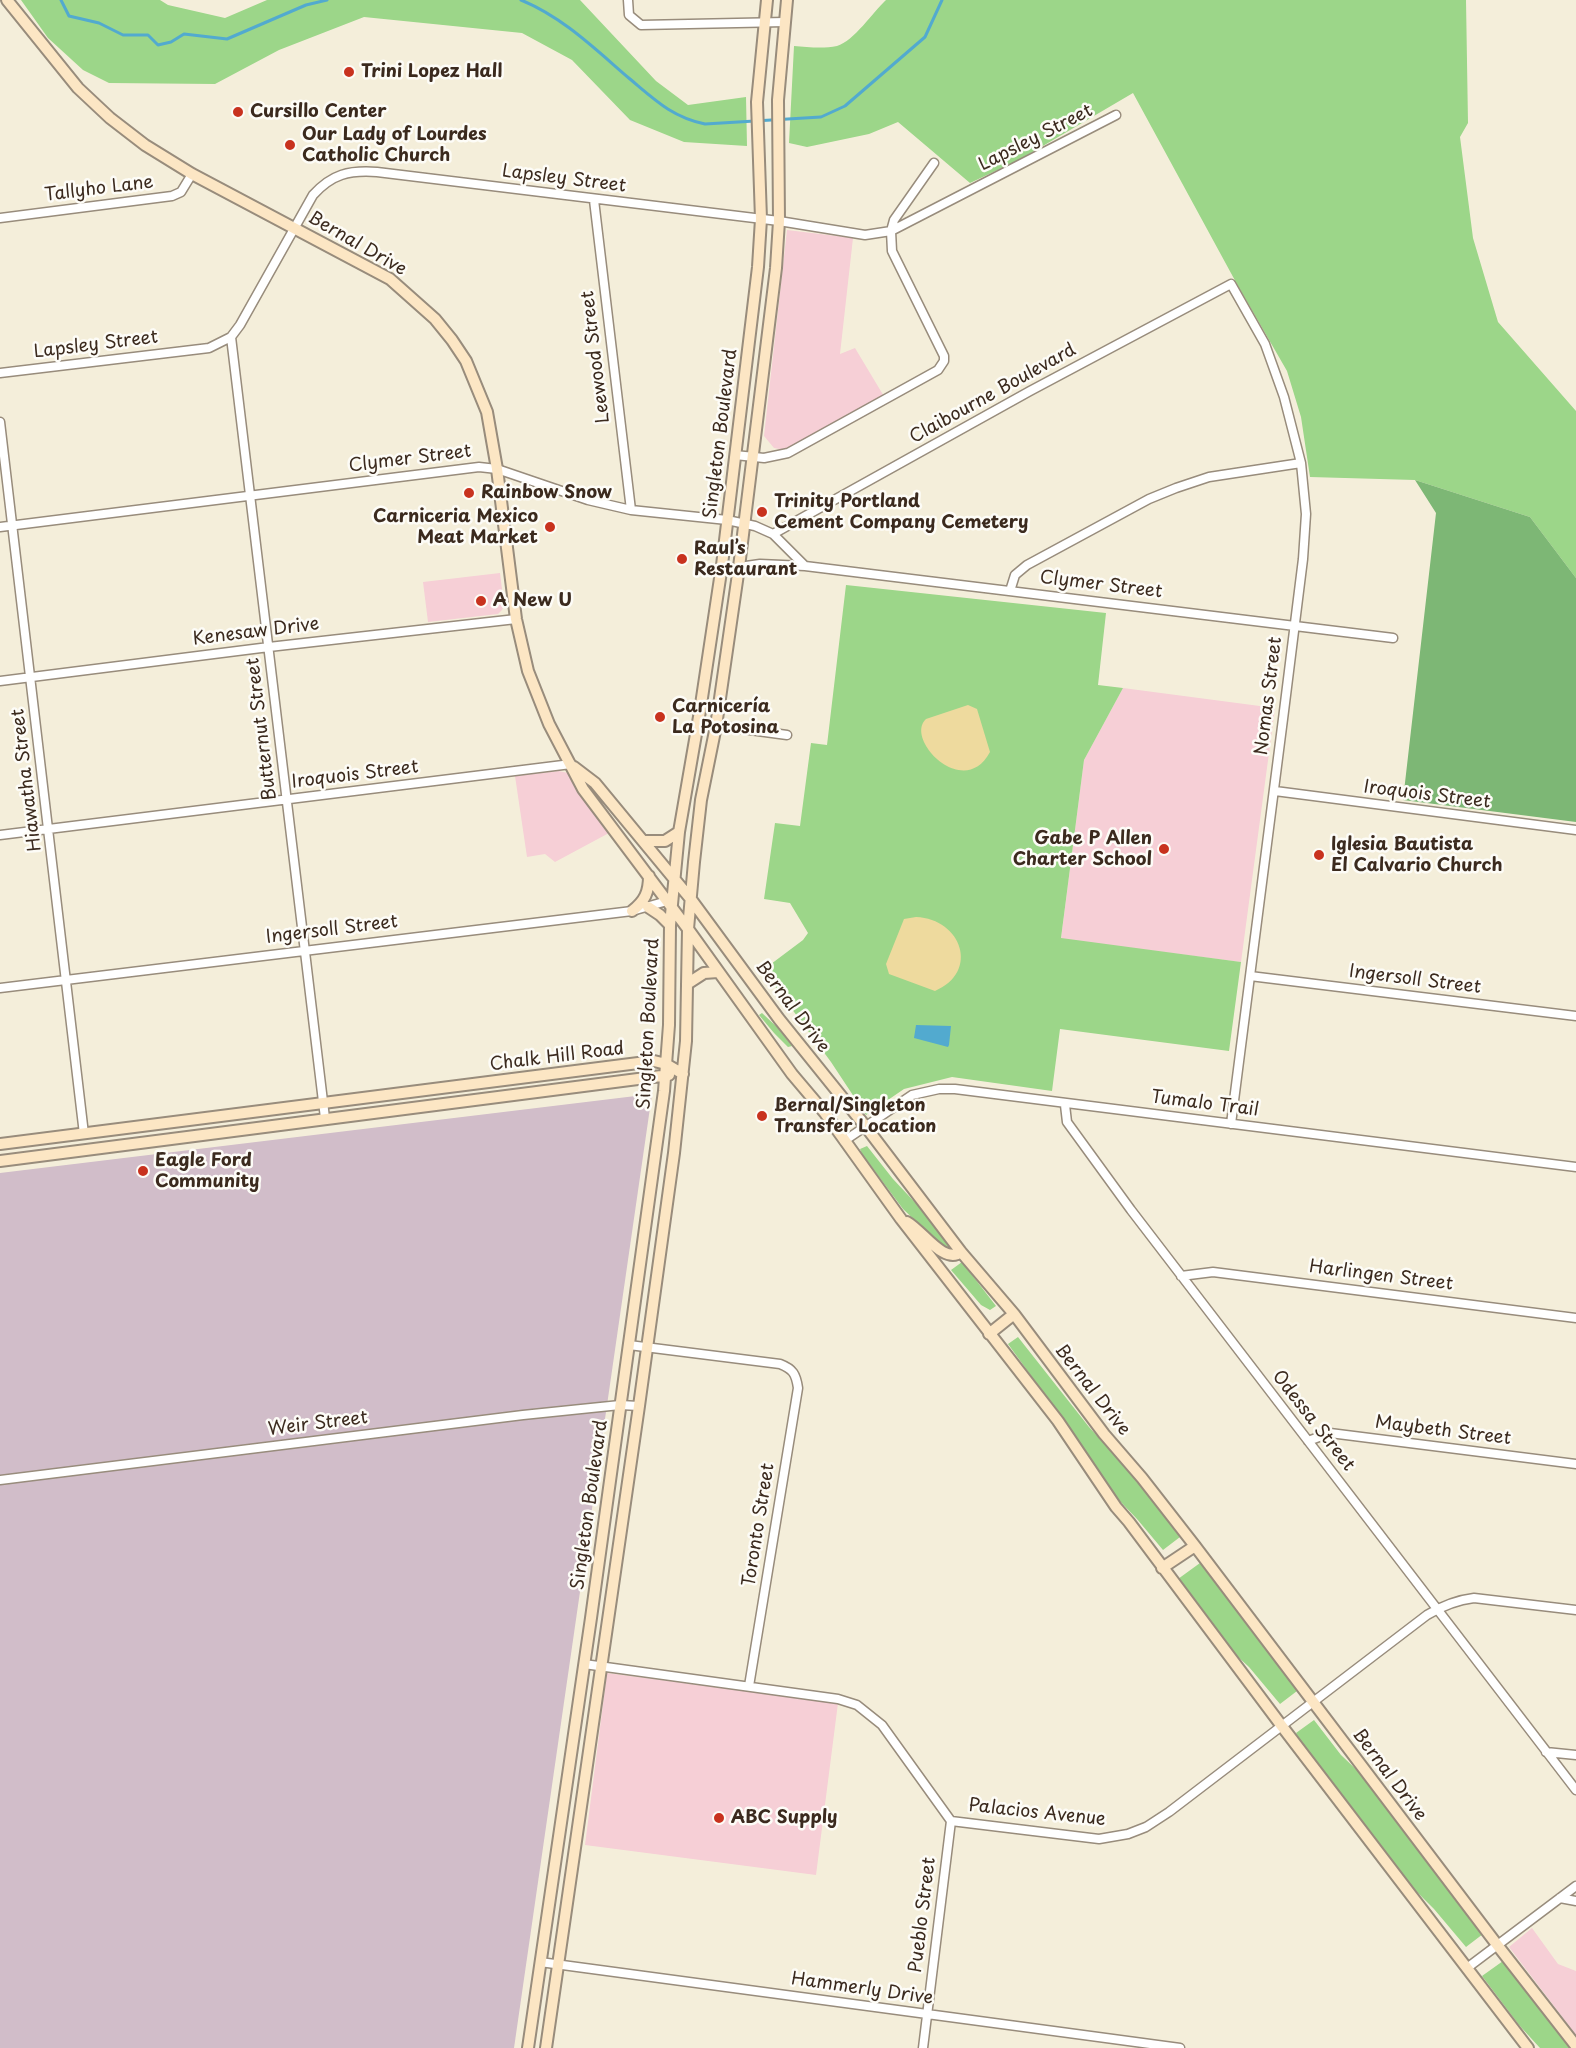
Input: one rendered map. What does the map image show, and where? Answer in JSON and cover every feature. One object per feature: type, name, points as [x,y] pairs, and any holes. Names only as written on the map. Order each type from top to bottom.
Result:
[{"type":"street","name":"Bernal Drive","points":[[7,0],[72,81],[110,118],[145,145],[192,174],[390,279],[435,319],[466,361],[487,412],[497,469],[516,618],[528,671],[549,724],[583,789],[688,929],[792,1074],[825,1113],[902,1219],[1058,1421],[1116,1507],[1528,2048]]},
{"type":"street","points":[[628,0],[629,15],[641,25],[785,22]]},
{"type":"street","name":"Singleton Boulevard","points":[[528,2048],[573,1743],[665,1076],[669,1025],[669,904],[727,520],[758,267],[761,219],[757,102],[767,0]]},
{"type":"street","name":"Singleton Boulevard","points":[[546,2048],[648,1347],[683,1074],[690,898],[702,800],[716,726],[745,524],[776,268],[779,221],[778,100],[787,0]]},
{"type":"street","name":"Lapsley Street","points":[[0,373],[209,348],[231,337],[313,195],[324,183],[336,176],[357,172],[377,172],[779,221],[865,235],[891,231],[1116,115]]},
{"type":"street","points":[[735,455],[753,458],[775,457],[788,453],[938,370],[943,363],[944,356],[892,250],[891,231],[894,220],[934,163]]},
{"type":"street","name":"Tallyho Lane","points":[[0,218],[172,196],[181,192],[192,174]]},
{"type":"street","name":"Leewood Street","points":[[594,200],[631,510]]},
{"type":"street","name":"Nomas Street","points":[[1230,284],[1265,344],[1284,397],[1301,464],[1306,514],[1303,559],[1275,791],[1231,1124]]},
{"type":"street","name":"Claibourne Boulevard","points":[[773,534],[1030,391],[1230,284]]},
{"type":"street","name":"Butternut Street","points":[[231,337],[325,1118]]},
{"type":"street","name":"Hiawatha Street","points":[[0,422],[84,1134]]},
{"type":"street","points":[[1010,591],[1015,575],[1027,565],[1149,499],[1209,477],[1301,464]]},
{"type":"street","name":"Clymer Street","points":[[0,527],[479,467],[497,469],[588,500],[631,510],[727,520],[755,526],[773,534],[805,566]]},
{"type":"street","name":"Clymer Street","points":[[739,567],[760,564],[805,566],[1393,638]]},
{"type":"street","name":"Kenesaw Drive","points":[[0,681],[516,618]]},
{"type":"street","points":[[698,723],[787,735]]},
{"type":"street","name":"Bernal Drive","points":[[571,764],[595,783],[674,877],[779,1019],[866,1127],[961,1252],[1014,1314],[1104,1434],[1195,1546],[1576,2046]]},
{"type":"street","name":"Iroquois Street","points":[[0,835],[571,764]]},
{"type":"street","name":"Iroquois Street","points":[[1275,791],[1576,830]]},
{"type":"street","points":[[644,841],[665,841],[679,832]]},
{"type":"street","points":[[632,910],[646,895],[649,876]]},
{"type":"street","name":"Ingersoll Street","points":[[0,988],[669,904]]},
{"type":"street","points":[[648,908],[670,925]]},
{"type":"street","points":[[687,984],[704,973],[718,972]]},
{"type":"street","name":"Ingersoll Street","points":[[1250,976],[1576,1016]]},
{"type":"street","name":"Chalk Hill Road","points":[[0,1144],[654,1061],[666,1064],[683,1074]]},
{"type":"street","name":"Chalk Hill Road","points":[[0,1161],[683,1074]]},
{"type":"street","name":"Tumalo Trail","points":[[844,1141],[896,1103],[912,1095],[939,1089],[1576,1167]]},
{"type":"street","name":"Odessa Street","points":[[1065,1105],[1067,1122],[1181,1276],[1576,1790]]},
{"type":"street","points":[[163,1124],[164,1140]]},
{"type":"street","points":[[130,1128],[132,1144]]},
{"type":"street","points":[[902,1219],[917,1228],[947,1256],[956,1256],[961,1252]]},
{"type":"street","name":"Harlingen Street","points":[[1181,1276],[1213,1272],[1576,1317]]},
{"type":"street","points":[[990,1334],[1014,1314]]},
{"type":"street","points":[[629,1345],[648,1347]]},
{"type":"street","name":"Toronto Street","points":[[648,1347],[780,1364],[793,1371],[796,1378],[798,1388],[749,1686]]},
{"type":"street","name":"Weir Street","points":[[0,1480],[620,1405],[639,1406]]},
{"type":"street","name":"Maybeth Street","points":[[1308,1442],[1330,1433],[1576,1464]]},
{"type":"street","points":[[1162,1568],[1195,1546]]},
{"type":"street","name":"Palacios Avenue","points":[[584,1664],[838,1699],[857,1705],[882,1725],[951,1821],[1085,1838],[1112,1838],[1146,1827],[1169,1812],[1312,1701],[1438,1608],[1463,1599],[1474,1598],[1576,1610]]},
{"type":"street","points":[[573,1743],[591,1745]]},
{"type":"street","points":[[1546,1752],[1576,1755]]},
{"type":"street","name":"Pueblo Street","points":[[923,2048],[951,1821]]},
{"type":"street","points":[[1467,1968],[1576,1886]]},
{"type":"street","points":[[1560,1898],[1576,1900]]},
{"type":"street","name":"Hammerly Drive","points":[[540,1962],[1180,2048]]},
{"type":"shaded area","points":[[787,230],[853,238],[840,354],[855,348],[885,398],[785,450],[774,448],[764,436]]},
{"type":"shaded area","points":[[500,573],[504,605],[498,614],[428,622],[423,582]]},
{"type":"shaded area","name":"Gabe P Allen Charter School","points":[[1123,688],[1275,708],[1241,962],[1061,939],[1084,760]]},
{"type":"shaded area","points":[[559,771],[568,773],[609,833],[555,862],[545,854],[527,857],[515,776]]},
{"type":"shaded area","points":[[652,1094],[514,2048],[0,2048],[0,1173]]},
{"type":"shaded area","points":[[607,1673],[838,1703],[816,1875],[585,1845]]},
{"type":"shaded area","points":[[1532,1928],[1558,1964],[1576,1971],[1576,2035],[1509,1947]]},
{"type":"green space","points":[[21,0],[160,0],[168,5],[225,18],[267,0],[580,0],[656,81],[688,105],[746,97],[747,146],[684,142],[630,120],[572,60],[522,33],[364,17],[279,50],[215,84],[109,83],[83,70],[48,38]]},
{"type":"green space","points":[[886,0],[1466,0],[1468,123],[1460,137],[1473,238],[1498,322],[1576,411],[1576,578],[1530,517],[1415,480],[1310,477],[1301,417],[1287,371],[1133,93],[1019,160],[970,183],[898,122],[869,134],[807,147],[789,143],[794,46],[815,48],[837,46],[843,43],[857,32]]},
{"type":"green space","points":[[1415,480],[1530,517],[1576,578],[1576,822],[1403,800],[1436,513]]},
{"type":"green space","points":[[846,585],[1106,613],[1098,685],[1123,688],[1084,760],[1061,938],[1241,962],[1229,1051],[1060,1029],[1052,1091],[952,1077],[904,1089],[866,1115],[831,1062],[763,970],[803,940],[808,933],[790,903],[764,899],[775,823],[800,826],[811,743],[827,745]]},
{"type":"green space","points":[[762,1013],[792,1046],[788,1047],[774,1033],[759,1015]]},
{"type":"green space","points":[[867,1146],[951,1247],[946,1251],[903,1209],[862,1154],[860,1149]]},
{"type":"green space","points":[[962,1262],[996,1306],[990,1310],[981,1305],[951,1270]]},
{"type":"green space","points":[[1018,1337],[1089,1427],[1132,1474],[1180,1537],[1163,1550],[1116,1497],[1008,1344]]},
{"type":"green space","points":[[1200,1563],[1297,1691],[1280,1704],[1237,1656],[1178,1579]]},
{"type":"green space","points":[[1314,1720],[1341,1755],[1362,1775],[1483,1934],[1466,1947],[1414,1889],[1298,1737],[1296,1733]]},
{"type":"green space","points":[[1503,1961],[1571,2048],[1540,2048],[1519,2025],[1482,1976]]},
{"type":"sand","points":[[968,705],[977,709],[990,752],[979,765],[966,770],[953,768],[940,761],[923,739],[921,728],[926,719]]},
{"type":"sand","points":[[916,917],[932,920],[945,927],[954,936],[960,948],[961,960],[957,972],[949,982],[935,991],[889,974],[886,964],[904,919]]},
{"type":"water","points":[[916,1025],[951,1026],[948,1047],[914,1038]]},
{"type":"waterway","points":[[61,0],[69,16],[99,23],[123,35],[148,35],[158,45],[171,42],[184,34],[227,39],[306,5],[327,0]]},
{"type":"waterway","points":[[521,0],[565,25],[664,107],[683,117],[705,124],[821,117],[845,106],[925,37],[942,0]]},
{"type":"place","name":"Trini Lopez Hall","points":[[349,72]]},
{"type":"place","name":"Cursillo Center","points":[[238,112]]},
{"type":"place","name":"Our Lady of Lourdes Catholic Church","points":[[290,145]]},
{"type":"place","name":"Rainbow Snow","points":[[469,493]]},
{"type":"place","name":"Trinity Portland Cement Company Cemetery","points":[[762,512]]},
{"type":"place","name":"Carniceria Mexico Meat Market","points":[[550,527]]},
{"type":"place","name":"Raul’s Restaurant","points":[[682,559]]},
{"type":"place","name":"A New U","points":[[481,601]]},
{"type":"place","name":"Carnicería La Potosina","points":[[660,717]]},
{"type":"place","name":"Gabe P Allen Charter School","points":[[1164,849]]},
{"type":"place","name":"Iglesia Bautista El Calvario Church","points":[[1319,855]]},
{"type":"place","name":"Bernal/Singleton Transfer Location","points":[[762,1116]]},
{"type":"place","name":"Eagle Ford Community","points":[[143,1171]]},
{"type":"place","name":"ABC Supply","points":[[719,1818]]}]
